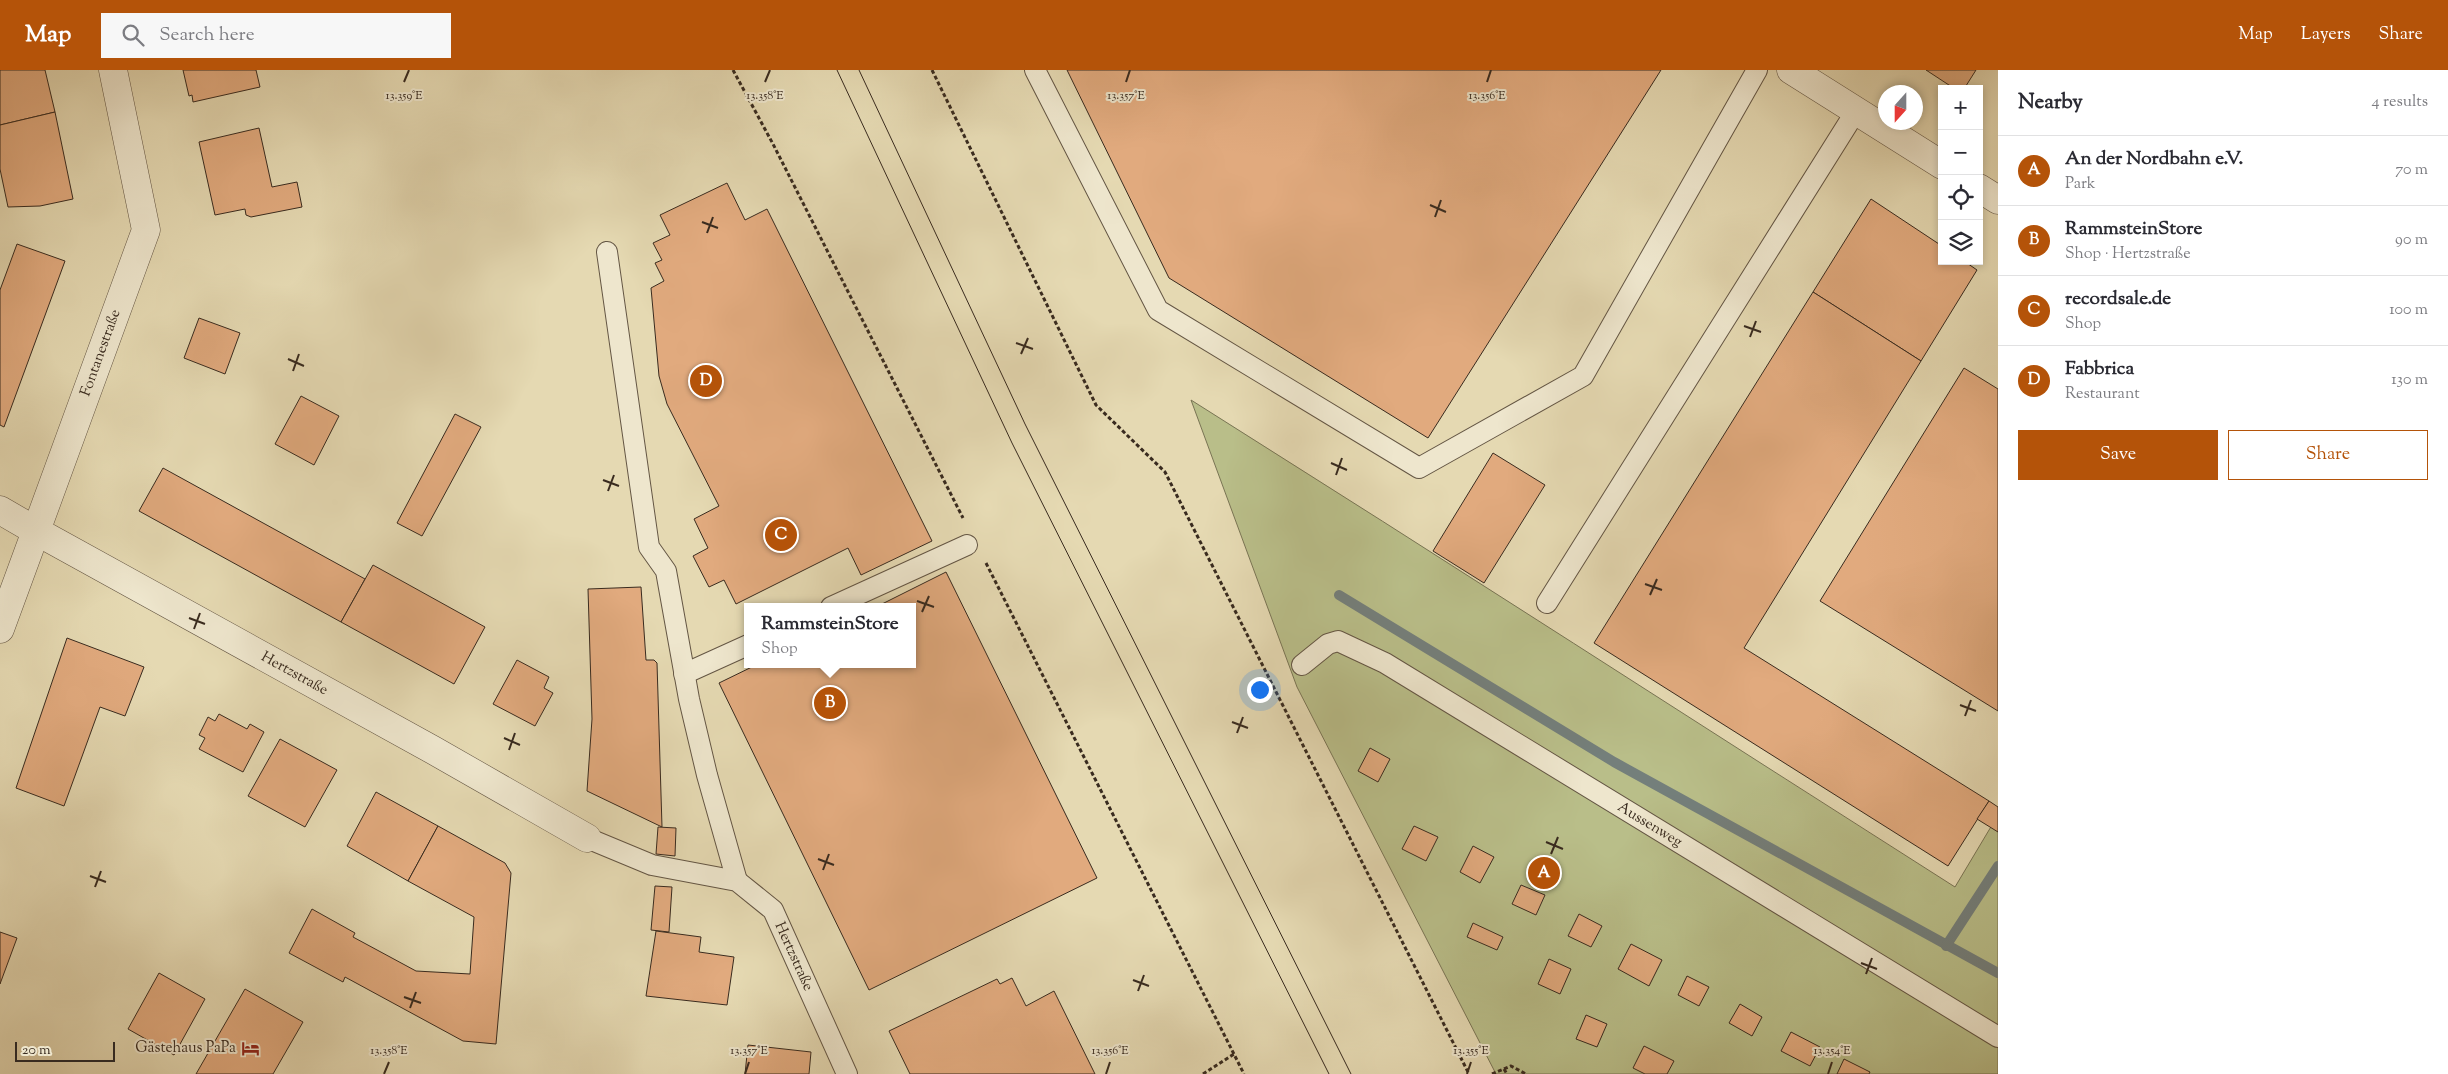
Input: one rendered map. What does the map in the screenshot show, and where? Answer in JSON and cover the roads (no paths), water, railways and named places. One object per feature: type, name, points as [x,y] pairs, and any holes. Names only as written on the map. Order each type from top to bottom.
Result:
[{"type":"street","name":"Fontanestraße","points":[[0,629],[146,230],[113,70]]},
{"type":"street","points":[[1791,70],[1938,162]]},
{"type":"street","points":[[1983,191],[1998,200]]},
{"type":"street","name":"Hertzstraße","points":[[0,510],[424,745],[589,839]]},
{"type":"lane","points":[[1035,70],[1158,310],[1419,468],[1583,376],[1757,70]]},
{"type":"lane","points":[[1547,603],[1856,111]]},
{"type":"lane","points":[[607,252],[649,547],[666,571],[684,674],[707,775],[737,881]]},
{"type":"lane","points":[[840,603],[967,545]]},
{"type":"lane","name":"Aussenweg","points":[[1302,665],[1328,644],[1338,641],[1385,663],[1998,1037]]},
{"type":"lane","points":[[684,674],[744,647]]},
{"type":"lane","name":"Hertzstraße","points":[[589,839],[652,865],[737,881],[773,910],[846,1074]]},
{"type":"waterway","points":[[1339,595],[1614,762],[1998,973]]},
{"type":"waterway","points":[[1946,946],[1998,866]]},
{"type":"tram line","points":[[837,70],[1012,443],[1329,1074]]},
{"type":"tram line","points":[[859,70],[1025,424],[1351,1074]]},
{"type":"place","name":"Fabbrica","points":[[706,381]]},
{"type":"place","name":"recordsale.de","points":[[781,535]]},
{"type":"place","name":"RammsteinStore","points":[[830,703]]},
{"type":"place","name":"An der Nordbahn e.V.","points":[[1544,873]]},
{"type":"place","name":"Gästehaus PaPa","points":[[250,1048]]}]
